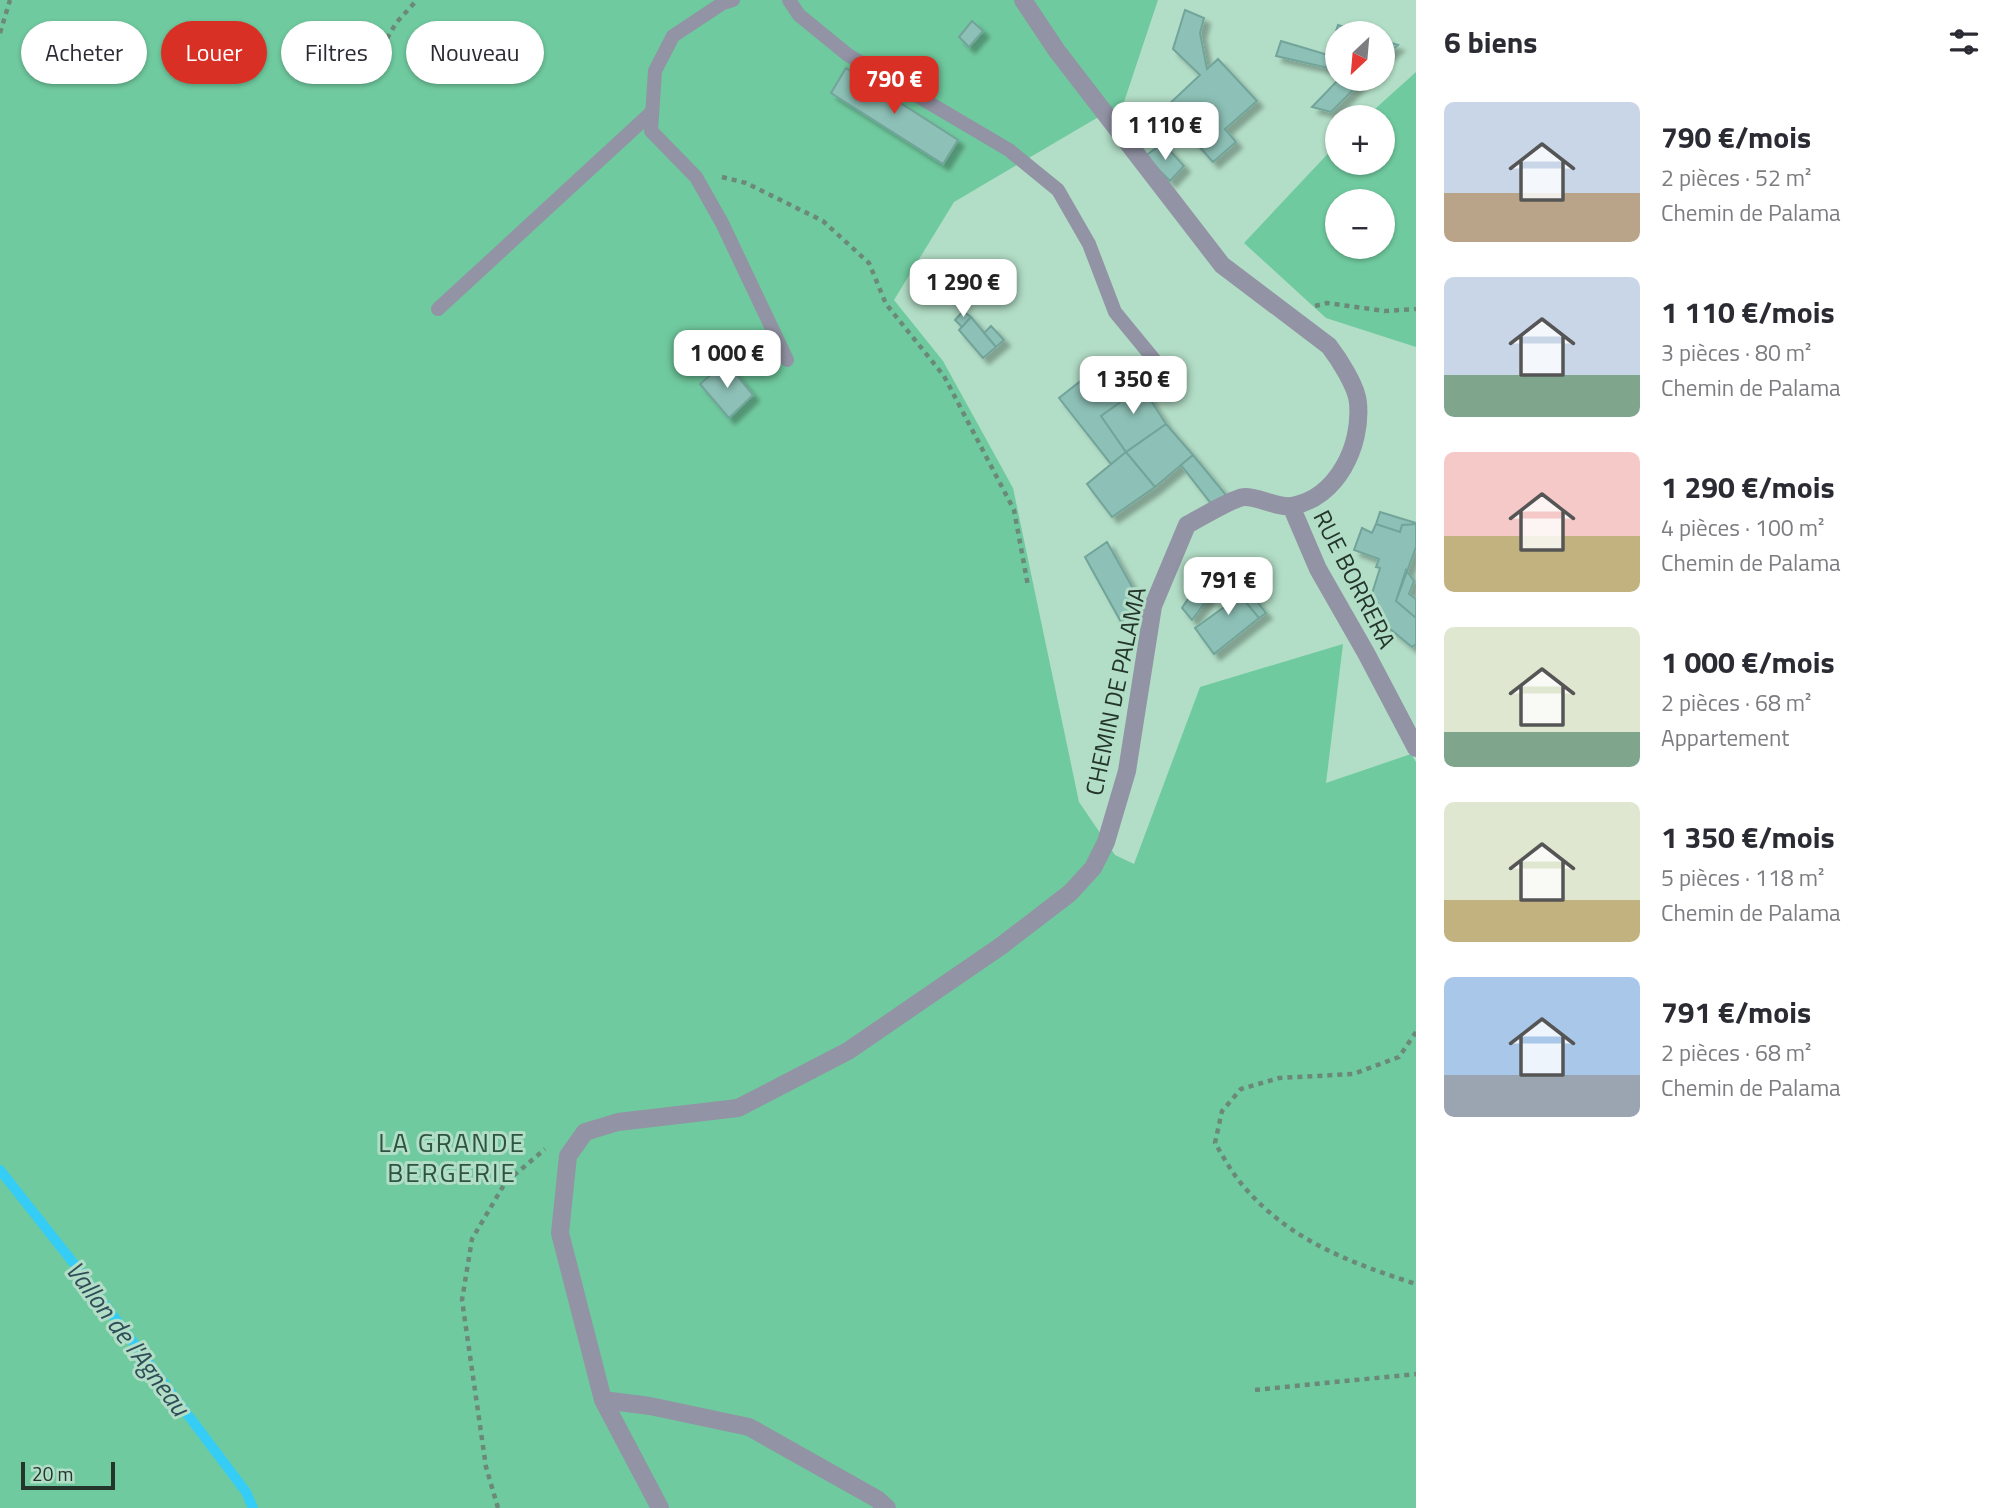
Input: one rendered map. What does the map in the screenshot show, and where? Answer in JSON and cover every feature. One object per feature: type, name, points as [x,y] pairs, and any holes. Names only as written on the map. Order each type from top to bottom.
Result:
[{"type":"street","points":[[1023,0],[1058,51],[1222,265],[1329,346],[1338,359],[1358,400],[1358,434],[1344,467],[1325,493],[1291,506]]},
{"type":"street","name":"CHEMIN DE PALAMA","points":[[585,1132],[618,1122],[738,1108],[848,1051],[1001,946],[1070,892],[1093,869],[1106,842],[1127,771],[1153,606],[1187,525],[1242,497],[1291,506]]},
{"type":"street","name":"RUE BORRERA","points":[[1291,506],[1318,569],[1416,748]]},
{"type":"street","points":[[585,1132],[568,1156],[560,1233],[603,1400],[660,1508]]},
{"type":"street","points":[[603,1400],[650,1406],[749,1427],[877,1499],[887,1508]]},
{"type":"lane","points":[[733,0],[723,3],[673,36],[655,71],[652,131],[696,177],[722,223],[787,360]]},
{"type":"lane","points":[[789,0],[799,15],[848,55],[1009,150],[1058,190],[1089,244],[1115,312],[1175,385]]},
{"type":"lane","points":[[438,309],[652,112]]},
{"type":"path","points":[[0,33],[10,0]]},
{"type":"path","points":[[392,30],[417,0]]},
{"type":"path","points":[[688,168],[746,183],[823,221],[869,263],[886,304],[944,376],[1014,510],[1028,586]]},
{"type":"path","points":[[1283,312],[1328,303],[1385,311],[1416,309]]},
{"type":"path","points":[[1416,1032],[1399,1057],[1353,1074],[1279,1078],[1241,1088],[1222,1111],[1215,1143],[1244,1188],[1290,1230],[1352,1263],[1416,1284]]},
{"type":"path","points":[[498,1508],[486,1467],[461,1300],[472,1239],[505,1183],[542,1151],[585,1132]]},
{"type":"path","points":[[1255,1390],[1416,1374]]},
{"type":"green space","points":[[0,0],[1158,0],[1124,102],[954,202],[894,300],[943,361],[1013,488],[1079,802],[1115,855],[1134,864],[1200,687],[1343,644],[1326,783],[1411,754],[1416,762],[1416,1508],[0,1508]]},
{"type":"green space","points":[[1416,72],[1416,347],[1326,318],[1244,243],[1325,157],[1325,175],[1395,175],[1395,105],[1379,105]]},
{"type":"building","points":[[1185,10],[1204,18],[1200,33],[1207,69],[1218,59],[1257,101],[1225,129],[1236,142],[1213,162],[1165,108],[1200,75],[1173,49]]},
{"type":"building","points":[[972,21],[983,31],[969,47],[959,37]]},
{"type":"building","points":[[1281,41],[1325,54],[1325,67],[1276,56]]},
{"type":"building","points":[[846,68],[958,140],[943,164],[831,93]]},
{"type":"building","points":[[1327,91],[1352,91],[1338,105],[1325,105],[1325,110],[1312,107]]},
{"type":"building","points":[[1163,143],[1184,166],[1170,181],[1145,156]]},
{"type":"building","points":[[963,311],[971,317],[962,327],[955,320]]},
{"type":"building","points":[[971,317],[996,347],[983,358],[959,330]]},
{"type":"building","points":[[991,326],[1004,340],[996,347],[984,333]]},
{"type":"building","points":[[726,362],[753,395],[729,418],[700,384]]},
{"type":"building","points":[[1101,365],[1126,398],[1101,416],[1126,452],[1111,464],[1059,398]]},
{"type":"building","points":[[1123,376],[1136,387],[1141,385],[1166,424],[1126,452],[1101,416],[1126,398],[1115,381]]},
{"type":"building","points":[[1166,424],[1193,455],[1155,487],[1126,452]]},
{"type":"building","points":[[1126,452],[1155,487],[1112,517],[1087,484]]},
{"type":"building","points":[[1193,455],[1226,495],[1213,506],[1181,465]]},
{"type":"building","points":[[1380,512],[1416,524],[1402,525],[1400,532],[1376,524]]},
{"type":"building","points":[[1376,524],[1400,532],[1402,525],[1416,524],[1416,547],[1396,601],[1416,618],[1416,644],[1412,647],[1384,624],[1373,609],[1375,608],[1370,600],[1380,568],[1376,567],[1379,559],[1354,550],[1362,528],[1372,533]]},
{"type":"building","points":[[1107,542],[1144,608],[1121,622],[1085,557]]},
{"type":"building","points":[[1406,570],[1414,581],[1409,594],[1416,599],[1416,618],[1396,601]]},
{"type":"building","points":[[1236,575],[1247,589],[1240,595],[1259,618],[1214,654],[1195,628],[1227,605],[1216,590]]},
{"type":"building","points":[[1199,582],[1209,597],[1192,620],[1182,608]]},
{"type":"building","points":[[1247,589],[1266,613],[1259,618],[1240,595]]},
{"type":"waterway","name":"Vallon de l'Agneau","points":[[0,1170],[246,1492],[253,1508]]},
{"type":"district","name":"LA GRANDE BERGERIE","points":[[452,1157]]}]
